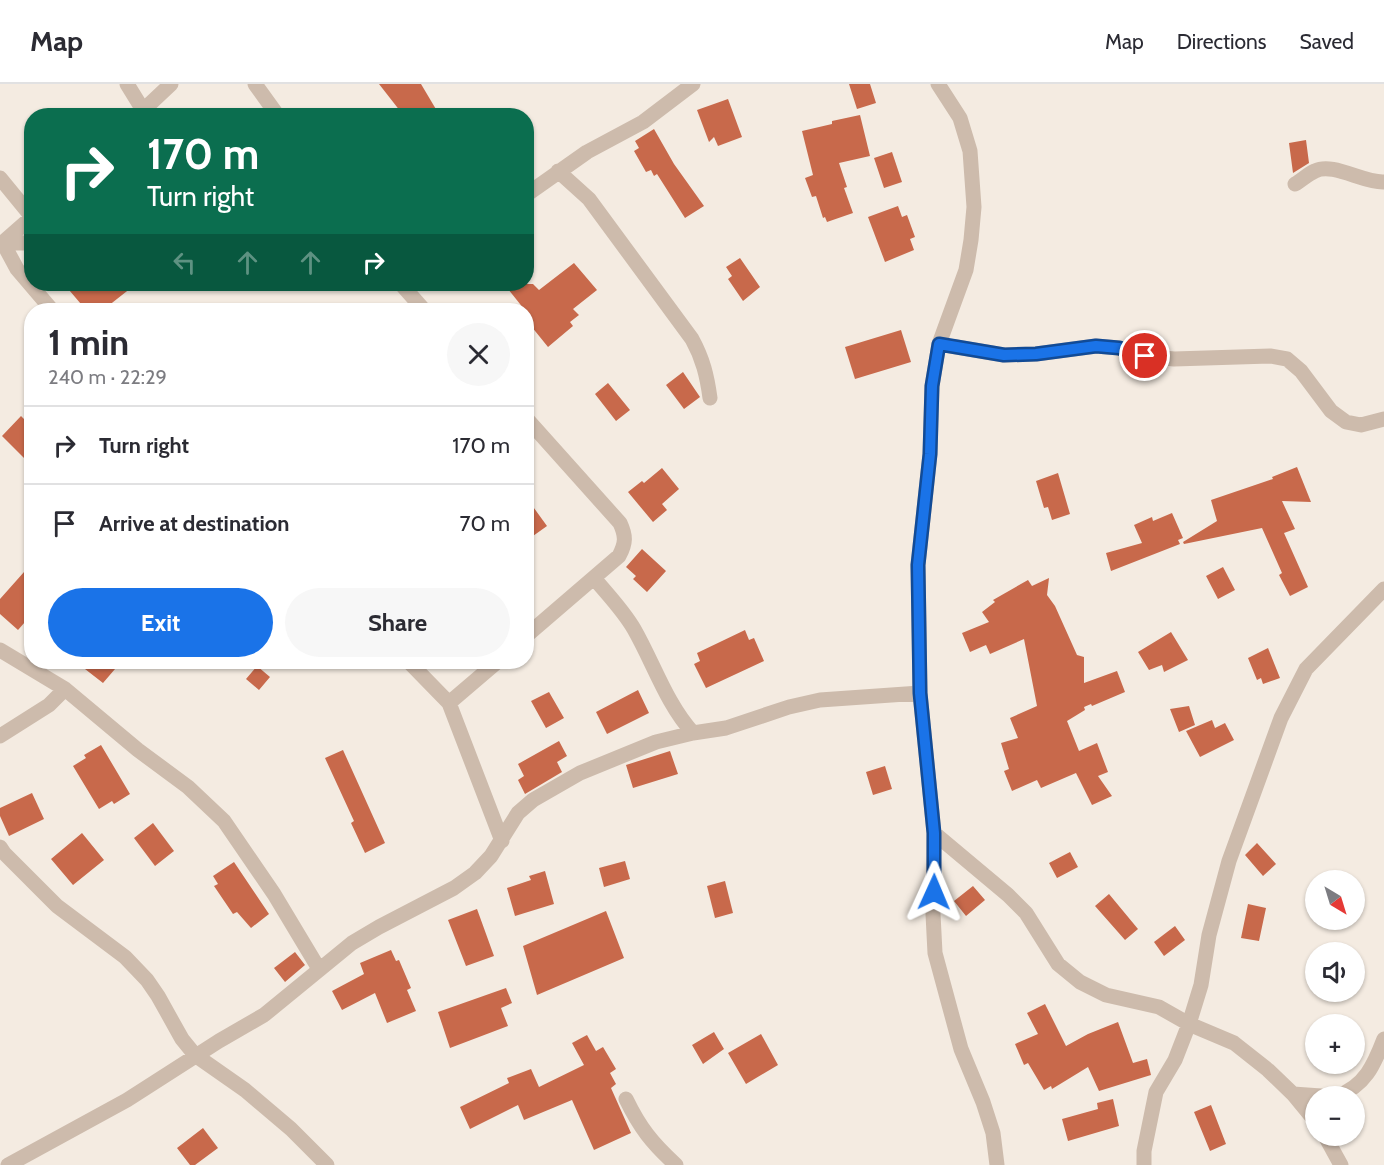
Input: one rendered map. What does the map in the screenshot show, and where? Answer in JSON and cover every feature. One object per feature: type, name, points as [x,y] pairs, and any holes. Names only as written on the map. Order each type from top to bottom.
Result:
[{"type":"street","points":[[127,84],[138,108]]},
{"type":"street","points":[[145,108],[171,84]]},
{"type":"street","points":[[255,84],[272,108]]},
{"type":"street","points":[[534,189],[587,152],[643,122],[693,84]]},
{"type":"street","points":[[938,84],[960,118],[970,151],[974,207],[966,270],[939,344],[932,386],[930,454],[918,565],[920,693],[934,833],[935,953],[960,1049],[983,1102],[993,1133],[997,1165]]},
{"type":"street","points":[[1295,184],[1317,170],[1330,169],[1364,180],[1384,182]]},
{"type":"street","points":[[558,171],[589,199],[692,339],[704,364],[710,398]]},
{"type":"street","points":[[0,178],[24,207]]},
{"type":"street","points":[[2,244],[24,224]]},
{"type":"street","points":[[2,244],[24,243]]},
{"type":"street","points":[[2,244],[24,277]]},
{"type":"street","points":[[36,291],[46,303]]},
{"type":"street","points":[[939,344],[1004,355],[1036,354],[1096,346],[1119,348],[1145,356],[1174,359],[1270,356],[1287,359],[1301,371],[1331,411],[1346,422],[1361,425],[1384,419]]},
{"type":"street","points":[[534,427],[620,523],[626,535],[625,546],[619,556],[534,629]]},
{"type":"street","points":[[594,578],[620,608],[634,629],[669,700],[680,719],[693,733]]},
{"type":"street","points":[[1144,1165],[1144,1150],[1156,1092],[1175,1060],[1189,1024],[1201,985],[1209,935],[1229,861],[1281,718],[1306,669],[1384,589]]},
{"type":"street","points":[[0,650],[24,664]]},
{"type":"street","points":[[32,669],[65,689],[138,750],[188,787],[224,821],[274,894],[319,969]]},
{"type":"street","points":[[416,669],[449,703],[502,841]]},
{"type":"street","points":[[449,703],[489,669]]},
{"type":"street","points":[[0,736],[49,705],[65,689]]},
{"type":"street","points":[[8,1165],[127,1100],[195,1055],[264,1015],[361,937],[454,888],[475,873],[502,841],[518,813],[533,800],[580,773],[656,742],[726,728],[789,707],[820,700],[920,693]]},
{"type":"street","points":[[934,833],[1026,913],[1058,964],[1080,982],[1106,995],[1159,1007],[1189,1024],[1234,1042],[1268,1070],[1305,1109]]},
{"type":"street","points":[[0,847],[57,906],[124,957],[147,980],[182,1039],[195,1055],[245,1090],[291,1129],[327,1165]]},
{"type":"street","points":[[1358,1086],[1376,1058],[1384,1039]]},
{"type":"street","points":[[1293,1094],[1305,1095]]},
{"type":"street","points":[[626,1099],[654,1145],[676,1165]]},
{"type":"street","points":[[1331,1146],[1341,1165]]},
{"type":"building","points":[[379,84],[421,84],[435,108],[398,108]]},
{"type":"building","points":[[849,84],[870,84],[876,103],[857,109]]},
{"type":"building","points":[[728,99],[742,137],[718,146],[714,137],[709,142],[697,110]]},
{"type":"building","points":[[860,115],[870,156],[839,163],[847,187],[844,188],[853,213],[827,222],[825,217],[823,218],[816,196],[812,197],[805,178],[813,175],[802,131]]},
{"type":"building","points":[[654,129],[674,164],[704,206],[685,218],[657,174],[654,176],[651,170],[646,172],[634,151],[639,148],[635,141]]},
{"type":"building","points":[[1306,140],[1309,163],[1293,173],[1289,143]]},
{"type":"building","points":[[892,152],[902,182],[884,188],[874,158]]},
{"type":"building","points":[[898,206],[902,217],[907,215],[915,237],[910,239],[914,250],[885,262],[868,217]]},
{"type":"building","points":[[740,258],[760,287],[743,301],[728,279],[732,276],[726,267]]},
{"type":"building","points":[[574,263],[597,290],[573,309],[579,315],[570,322],[573,326],[548,347],[534,330],[534,303],[519,303],[510,291],[534,291],[534,285],[539,290]]},
{"type":"building","points":[[70,291],[127,291],[112,303],[80,303]]},
{"type":"building","points":[[901,330],[911,362],[855,379],[845,347]]},
{"type":"building","points":[[683,372],[700,397],[684,409],[666,385]]},
{"type":"building","points":[[608,383],[630,410],[616,421],[595,394]]},
{"type":"building","points":[[21,416],[24,419],[24,458],[2,436]]},
{"type":"building","points":[[1297,467],[1311,502],[1282,501],[1295,529],[1284,533],[1308,587],[1290,596],[1279,575],[1282,573],[1262,528],[1184,544],[1183,542],[1217,521],[1211,500],[1273,479],[1272,477]]},
{"type":"building","points":[[662,468],[679,489],[662,504],[667,510],[653,522],[628,492],[642,481],[644,483]]},
{"type":"building","points":[[1058,473],[1070,514],[1052,520],[1048,507],[1044,508],[1036,481]]},
{"type":"building","points":[[534,508],[547,526],[534,535]]},
{"type":"building","points":[[1172,513],[1183,538],[1178,540],[1180,544],[1111,571],[1106,553],[1142,543],[1134,525],[1152,517],[1153,521]]},
{"type":"building","points":[[642,549],[666,571],[647,592],[633,579],[636,576],[626,567]]},
{"type":"building","points":[[1223,567],[1235,590],[1218,599],[1206,576]]},
{"type":"building","points":[[24,572],[24,623],[18,630],[0,614],[0,599]]},
{"type":"building","points":[[1049,578],[1047,595],[1055,606],[1077,655],[1084,657],[1084,683],[1117,671],[1125,692],[1092,706],[1091,704],[1084,707],[1085,710],[1067,721],[1079,751],[1097,743],[1108,772],[1098,776],[1112,796],[1092,805],[1076,773],[1041,788],[1037,780],[1012,791],[1004,771],[1009,769],[1001,743],[1018,738],[1010,718],[1037,706],[1024,639],[990,654],[986,645],[970,652],[962,633],[989,622],[982,612],[995,602],[993,600],[1028,580],[1032,586]]},
{"type":"building","points":[[745,630],[749,640],[754,638],[764,661],[706,688],[694,664],[700,661],[697,653]]},
{"type":"building","points":[[1171,632],[1188,660],[1164,672],[1162,665],[1149,670],[1138,652]]},
{"type":"building","points":[[1268,648],[1280,678],[1263,684],[1261,678],[1257,680],[1248,658]]},
{"type":"building","points":[[85,669],[115,669],[103,683]]},
{"type":"building","points":[[254,669],[261,669],[270,677],[259,690],[246,679]]},
{"type":"building","points":[[638,690],[649,713],[607,734],[596,712]]},
{"type":"building","points":[[549,692],[564,718],[546,728],[531,701]]},
{"type":"building","points":[[1189,706],[1195,725],[1179,732],[1170,709]]},
{"type":"building","points":[[1212,720],[1215,728],[1225,723],[1234,740],[1200,757],[1186,731]]},
{"type":"building","points":[[559,741],[567,756],[557,762],[562,772],[525,794],[518,780],[524,776],[518,764]]},
{"type":"building","points":[[101,745],[130,794],[114,804],[112,801],[99,809],[73,766],[86,758],[84,755]]},
{"type":"building","points":[[343,750],[385,843],[365,853],[351,823],[354,821],[325,758]]},
{"type":"building","points":[[670,751],[678,774],[633,788],[626,765]]},
{"type":"building","points":[[885,766],[892,789],[873,795],[866,772]]},
{"type":"building","points":[[32,793],[44,819],[9,836],[0,816],[0,808]]},
{"type":"building","points":[[153,823],[174,851],[155,866],[134,838]]},
{"type":"building","points":[[82,833],[104,860],[73,885],[51,859]]},
{"type":"building","points":[[1257,843],[1276,864],[1263,876],[1245,855]]},
{"type":"building","points":[[1070,852],[1078,867],[1057,878],[1049,863]]},
{"type":"building","points":[[625,861],[630,879],[604,887],[599,868]]},
{"type":"building","points":[[234,862],[269,914],[251,928],[237,912],[233,914],[214,886],[218,884],[213,876]]},
{"type":"building","points":[[545,871],[554,904],[515,916],[507,888],[531,880],[529,876]]},
{"type":"building","points":[[725,881],[733,913],[715,918],[707,886]]},
{"type":"building","points":[[973,886],[985,900],[966,916],[954,901]]},
{"type":"building","points":[[1109,894],[1138,929],[1125,940],[1095,906]]},
{"type":"building","points":[[1248,904],[1266,908],[1259,941],[1241,938]]},
{"type":"building","points":[[477,909],[494,956],[466,966],[448,920]]},
{"type":"building","points":[[606,911],[624,958],[537,995],[523,946]]},
{"type":"building","points":[[1175,926],[1185,940],[1164,956],[1154,942]]},
{"type":"building","points":[[391,950],[396,961],[399,960],[411,988],[407,990],[416,1011],[387,1023],[375,993],[342,1010],[332,991],[364,974],[360,963]]},
{"type":"building","points":[[295,952],[305,965],[285,982],[274,968]]},
{"type":"building","points":[[506,988],[512,1003],[501,1008],[508,1026],[450,1048],[438,1012]]},
{"type":"building","points":[[1045,1004],[1066,1046],[1118,1022],[1133,1063],[1147,1059],[1151,1075],[1099,1091],[1088,1067],[1052,1089],[1051,1086],[1044,1090],[1028,1063],[1024,1065],[1015,1044],[1038,1034],[1027,1013]]},
{"type":"building","points":[[714,1032],[724,1049],[703,1064],[692,1045]]},
{"type":"building","points":[[761,1034],[778,1065],[746,1084],[728,1053]]},
{"type":"building","points":[[587,1035],[596,1051],[603,1047],[616,1069],[610,1073],[616,1084],[611,1088],[631,1133],[594,1150],[572,1100],[524,1120],[518,1105],[470,1129],[460,1107],[509,1083],[507,1078],[531,1069],[539,1087],[584,1065],[572,1043]]},
{"type":"building","points":[[1113,1099],[1119,1126],[1068,1141],[1062,1119],[1098,1109],[1097,1103]]},
{"type":"building","points":[[1211,1105],[1226,1144],[1210,1151],[1194,1112]]},
{"type":"building","points":[[203,1128],[218,1148],[195,1165],[190,1165],[177,1148]]},
{"type":"route","points":[[934,892],[934,833],[920,693],[918,565],[930,454],[932,386],[939,344],[1004,355],[1036,354],[1096,346],[1119,348],[1145,356]]}]
